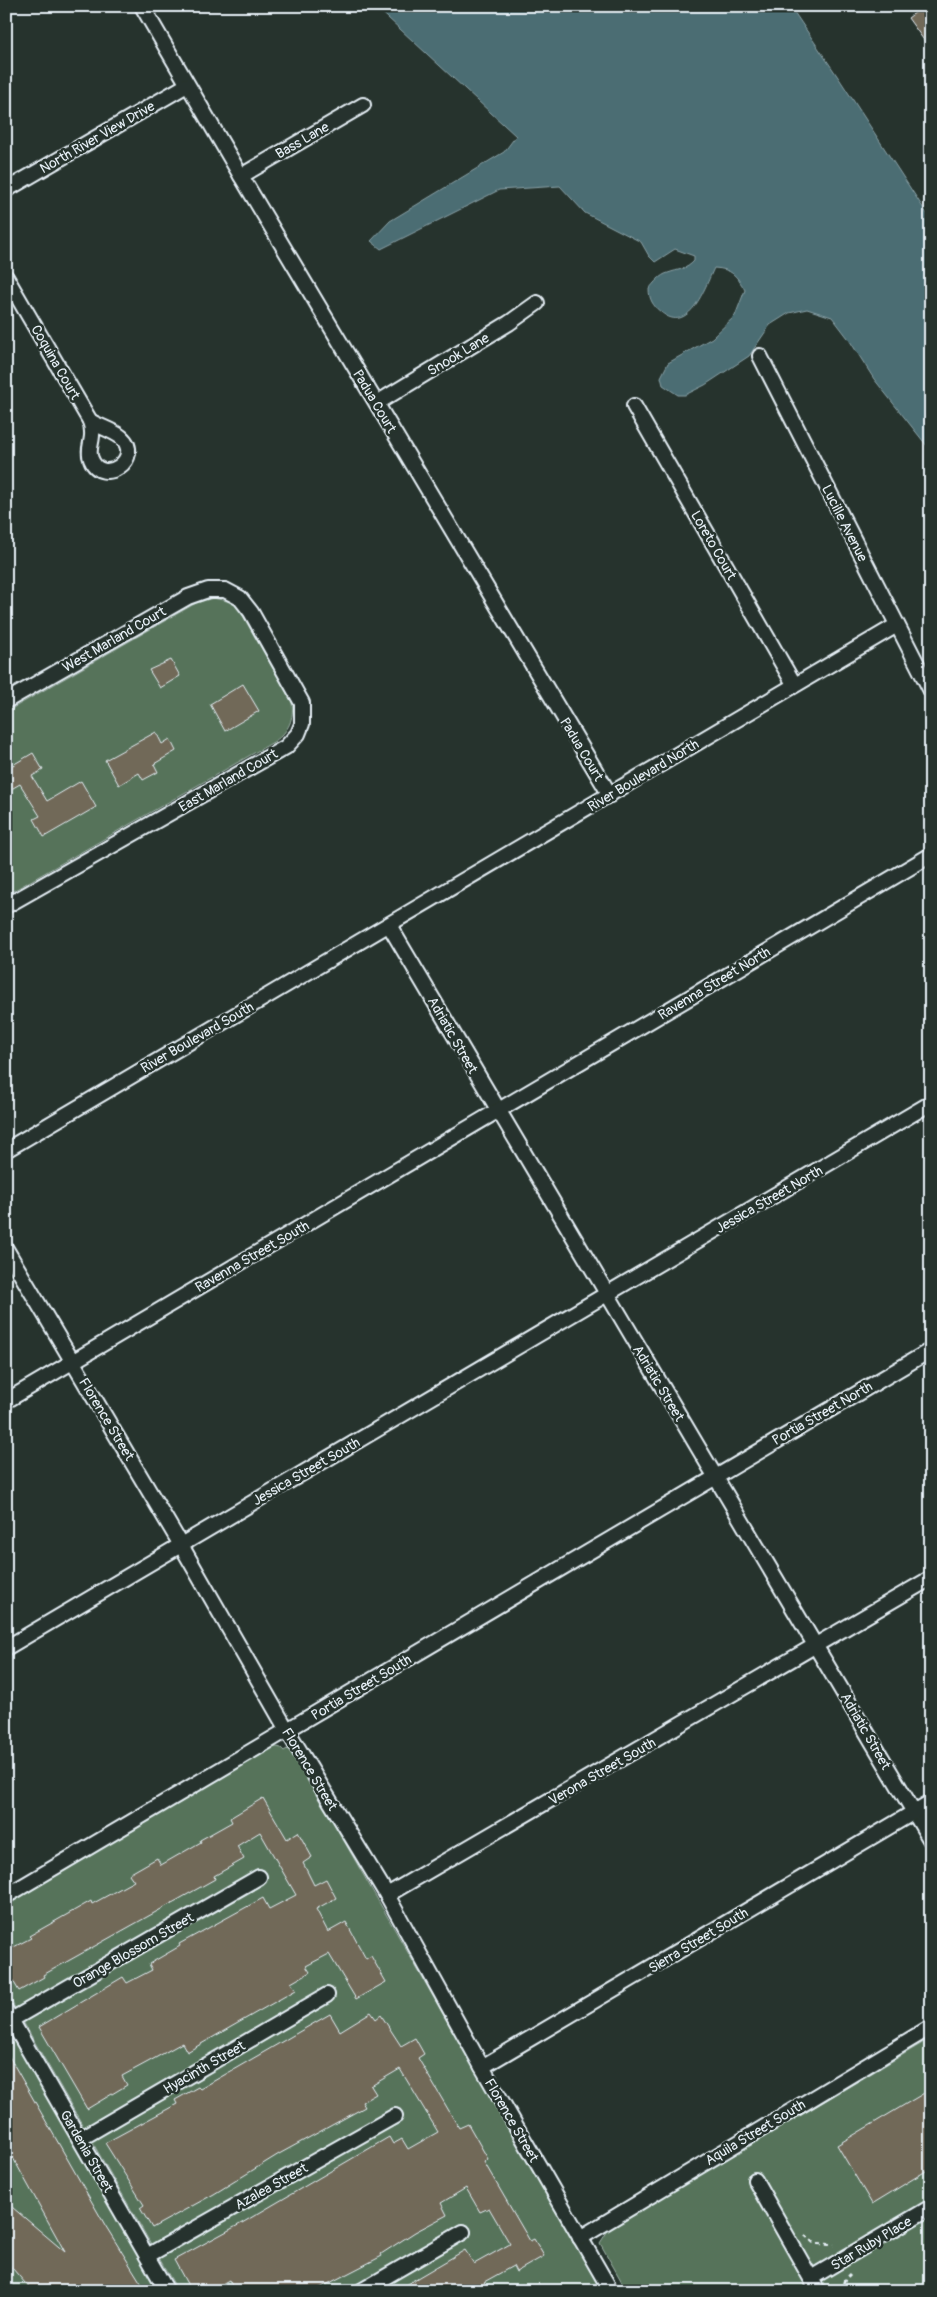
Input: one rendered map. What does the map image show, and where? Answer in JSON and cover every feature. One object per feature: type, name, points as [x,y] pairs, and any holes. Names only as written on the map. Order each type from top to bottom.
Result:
[{"type":"street","name":"Padua Court","points":[[142,6],[240,176],[610,795]]},
{"type":"street","name":"North River View Drive","points":[[6,190],[187,85]]},
{"type":"street","name":"Bass Lane","points":[[240,176],[363,105]]},
{"type":"street","name":"Coquina Court","points":[[6,277],[90,420]]},
{"type":"street","name":"Snook Lane","points":[[377,403],[509,323],[537,303]]},
{"type":"street","name":"Lucille Avenue","points":[[760,356],[931,691]]},
{"type":"street","name":"Loreto Court","points":[[634,406],[794,684]]},
{"type":"street","name":"West Marland Court","points":[[6,701],[188,596],[208,590],[225,590]]},
{"type":"street","name":"East Marland Court","points":[[6,906],[286,747],[298,734],[303,713],[298,692],[246,604],[240,598],[225,590]]},
{"type":"street","name":"River Boulevard North","points":[[389,925],[794,684],[897,625]]},
{"type":"street","name":"Ravenna Street North","points":[[498,1112],[931,855]]},
{"type":"street","name":"Adriatic Street","points":[[389,925],[931,1841]]},
{"type":"street","name":"River Boulevard South","points":[[6,1150],[389,925]]},
{"type":"street","name":"Jessica Street North","points":[[607,1294],[931,1103]]},
{"type":"street","name":"Ravenna Street South","points":[[6,1401],[498,1112]]},
{"type":"street","name":"Florence Street","points":[[6,1249],[181,1545],[287,1730],[386,1895],[482,2067],[611,2291]]},
{"type":"street","name":"Jessica Street South","points":[[6,1648],[607,1294]]},
{"type":"street","name":"Portia Street North","points":[[714,1476],[931,1350]]},
{"type":"street","name":"Portia Street South","points":[[6,1896],[714,1476]]},
{"type":"street","name":"Verona Street South","points":[[386,1895],[931,1578]]},
{"type":"street","name":"Sierra Street South","points":[[482,2067],[931,1802]]},
{"type":"street","name":"Orange Blossom Street","points":[[8,2018],[259,1877]]},
{"type":"street","name":"Hyacinth Street","points":[[80,2138],[327,1996]]},
{"type":"street","name":"Gardenia Street","points":[[8,2018],[80,2138],[167,2291]]},
{"type":"street","name":"Aquila Street South","points":[[580,2238],[931,2027]]},
{"type":"street","name":"Azalea Street","points":[[147,2256],[395,2116]]},
{"type":"street","points":[[754,2180],[818,2291]]},
{"type":"street","name":"Star Ruby Place","points":[[811,2278],[931,2207]]},
{"type":"street","points":[[360,2291],[463,2232]]},
{"type":"path","points":[[802,2228],[806,2237],[814,2243],[834,2245]]},
{"type":"path","points":[[841,2291],[845,2279],[851,2274]]},
{"type":"green space","points":[[213,598],[232,602],[239,609],[292,702],[292,714],[287,729],[275,741],[6,895],[6,712],[196,603]]},
{"type":"green space","points":[[277,1747],[284,1751],[287,1749],[297,1759],[602,2291],[178,2291],[6,1992],[6,1905],[269,1749]]},
{"type":"green space","points":[[6,2037],[16,2042],[160,2291],[16,2291],[6,2278]]},
{"type":"green space","points":[[931,2038],[931,2291],[627,2291],[600,2243],[609,2229]]},
{"type":"water","points":[[375,6],[790,6],[931,220],[931,451],[874,379],[832,317],[807,309],[789,313],[770,325],[749,356],[705,385],[685,395],[678,395],[663,385],[661,377],[668,363],[712,338],[735,316],[745,290],[739,280],[729,271],[714,268],[695,306],[688,314],[680,318],[671,318],[654,305],[649,289],[662,276],[688,266],[694,261],[694,256],[675,249],[655,262],[641,242],[585,213],[560,186],[499,190],[381,249],[371,241],[390,221],[504,152],[516,136]]},
{"type":"building","points":[[924,6],[931,6],[931,50],[908,18]]},
{"type":"building","points":[[171,660],[180,676],[160,688],[149,670]]},
{"type":"building","points":[[243,684],[259,711],[225,731],[210,704]]},
{"type":"building","points":[[156,732],[162,744],[170,739],[176,751],[154,764],[158,772],[143,780],[139,773],[119,785],[105,760]]},
{"type":"building","points":[[33,753],[43,770],[32,776],[47,801],[81,781],[96,807],[44,837],[34,819],[40,816],[20,784],[6,792],[6,769]]},
{"type":"building","points":[[263,1798],[287,1839],[298,1832],[312,1857],[303,1863],[314,1885],[326,1879],[336,1898],[316,1909],[328,1932],[346,1922],[366,1959],[371,1956],[386,1982],[356,1999],[329,1954],[306,1966],[310,1972],[291,1983],[296,1990],[187,2052],[182,2043],[122,2076],[127,2085],[87,2109],[39,2027],[123,1977],[127,1983],[152,1970],[149,1964],[180,1946],[179,1944],[263,1898],[269,1909],[296,1895],[260,1832],[237,1846],[244,1859],[214,1876],[215,1879],[43,1975],[44,1977],[19,1991],[6,1969],[6,1951],[91,1901],[92,1904],[134,1881],[129,1874],[157,1858],[161,1865],[201,1842],[200,1840],[232,1822],[230,1818]]},
{"type":"building","points":[[371,2012],[376,2019],[381,2015],[401,2046],[415,2038],[424,2054],[418,2058],[459,2128],[468,2124],[488,2159],[484,2162],[530,2241],[534,2239],[544,2256],[516,2272],[513,2266],[484,2282],[490,2291],[395,2291],[465,2250],[474,2264],[510,2244],[489,2208],[480,2212],[466,2188],[441,2203],[447,2215],[415,2232],[381,2254],[382,2256],[314,2291],[235,2291],[229,2280],[209,2291],[191,2291],[174,2260],[242,2223],[389,2137],[393,2144],[402,2139],[408,2149],[438,2132],[400,2069],[371,2086],[376,2094],[362,2102],[365,2107],[279,2154],[214,2194],[152,2228],[140,2208],[144,2205],[105,2143],[177,2104],[175,2100],[198,2087],[200,2089],[330,2014],[340,2031]]},
{"type":"building","points":[[6,2051],[105,2225],[146,2291],[32,2291],[6,2261],[6,2202],[65,2252],[12,2156],[6,2160]]},
{"type":"building","points":[[931,2089],[931,2168],[872,2204],[837,2145]]}]
